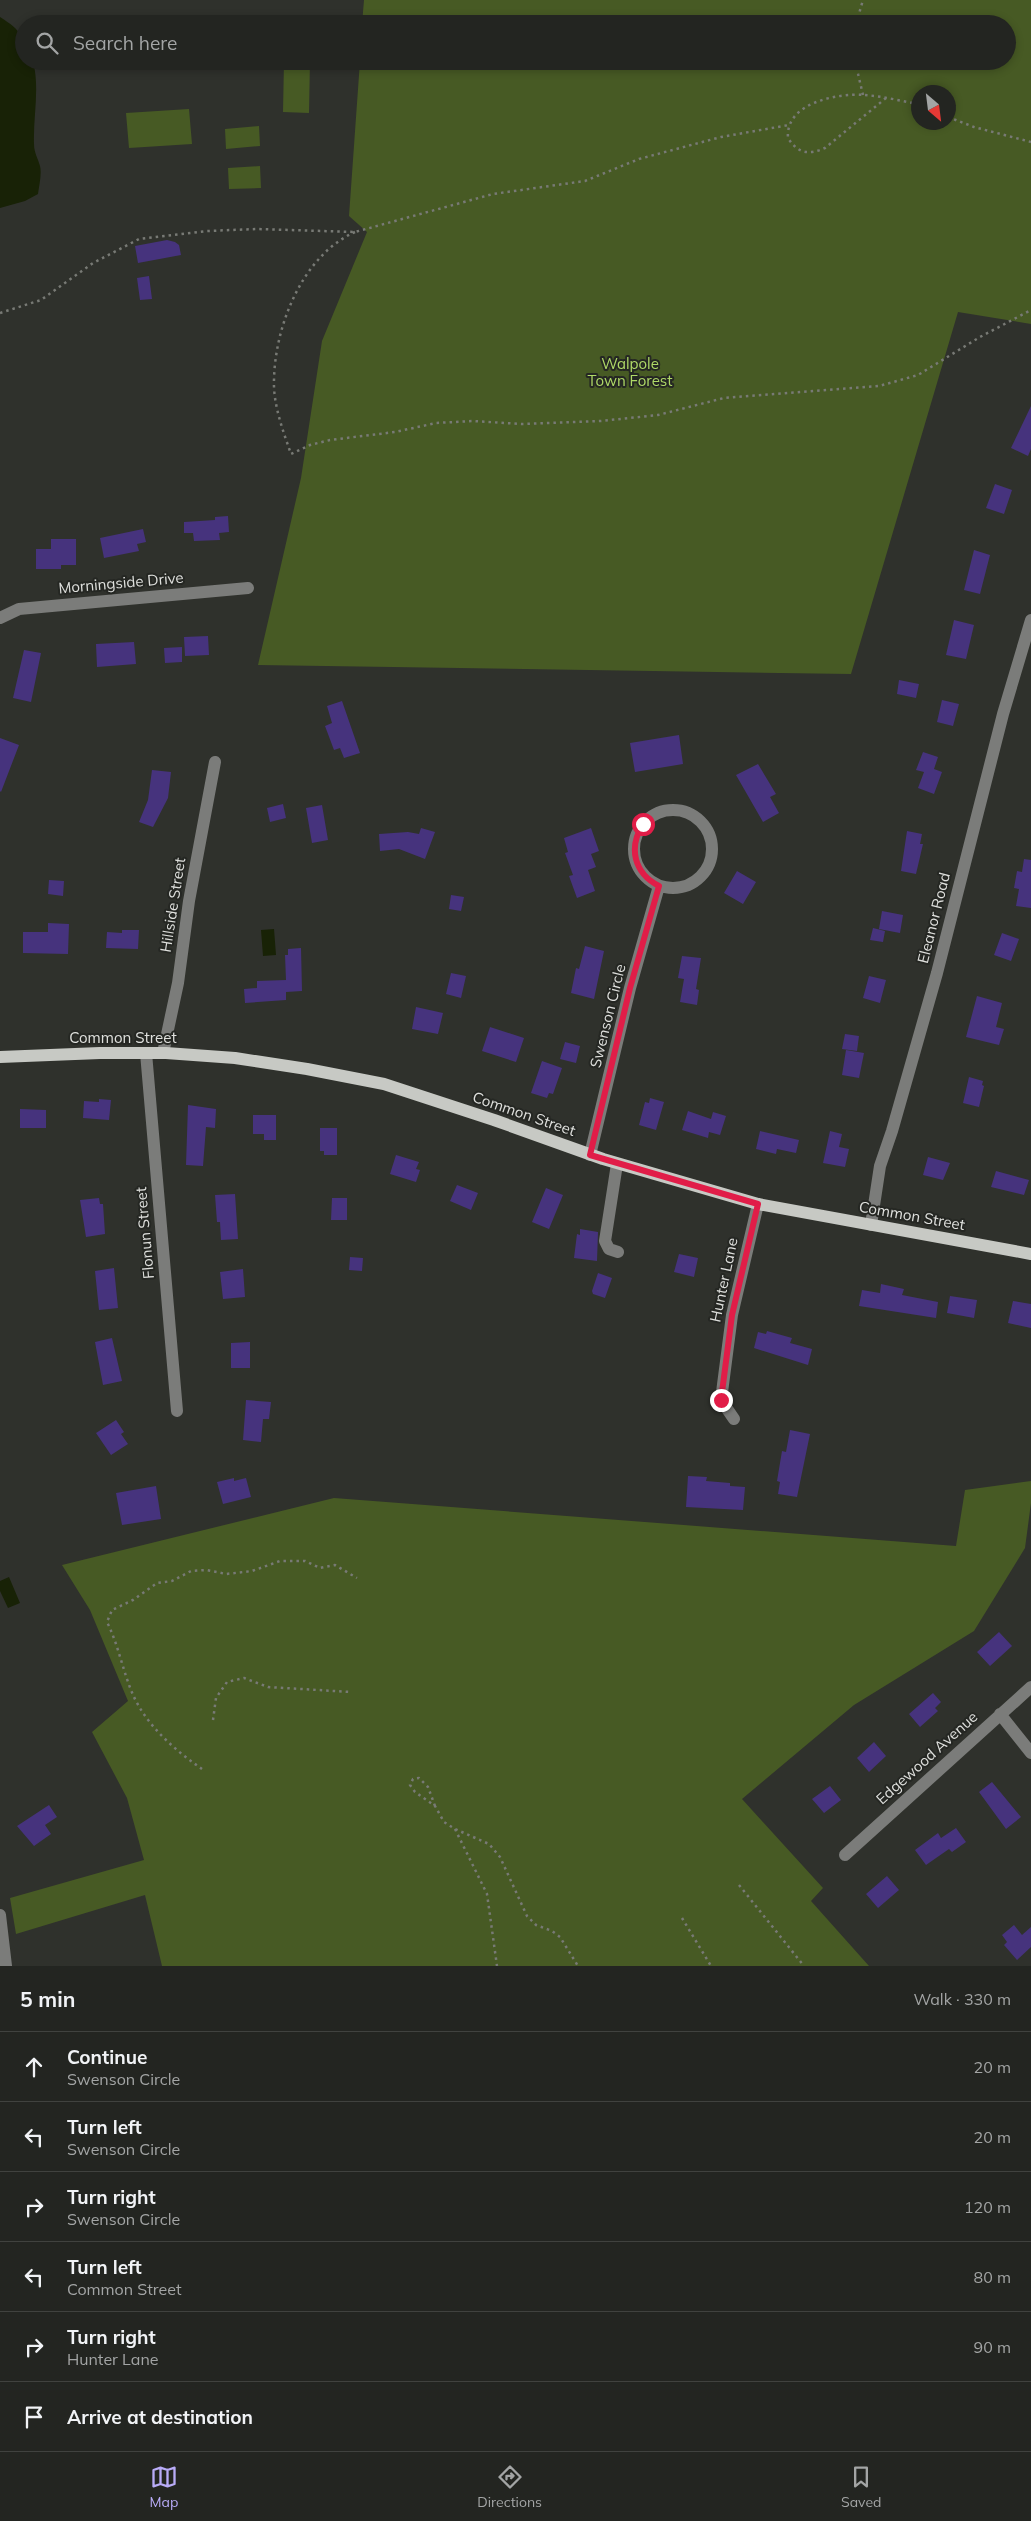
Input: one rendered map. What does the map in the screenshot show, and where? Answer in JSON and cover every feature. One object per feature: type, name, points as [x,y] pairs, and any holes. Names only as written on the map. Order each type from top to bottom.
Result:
[{"type":"main road","name":"Common Street","points":[[0,1057],[163,1053],[272,1063],[384,1084],[494,1120],[617,1164],[758,1204],[1031,1254]]},
{"type":"street","name":"Morningside Drive","points":[[0,618],[13,611],[37,607],[248,588]]},
{"type":"street","name":"Eleanor Road","points":[[871,1225],[880,1166],[892,1131],[937,973],[1003,714],[1031,620]]},
{"type":"street","name":"Hillside Street","points":[[163,1053],[178,983],[189,901],[215,762]]},
{"type":"street","points":[[667,811],[686,812],[702,822],[711,839],[711,858],[708,867],[696,881],[687,886],[678,888],[659,886],[651,882],[638,868],[634,850],[638,832],[650,818],[658,813],[667,811]]},
{"type":"street","name":"Swenson Circle","points":[[590,1155],[630,988],[659,886]]},
{"type":"street","name":"Flonun Street","points":[[146,1053],[177,1411]]},
{"type":"street","points":[[617,1164],[605,1231],[605,1241],[609,1249],[618,1252]]},
{"type":"street","name":"Hunter Lane","points":[[734,1418],[721,1400],[732,1315],[758,1204]]},
{"type":"street","name":"Edgewood Avenue","points":[[845,1855],[1031,1687]]},
{"type":"street","points":[[1000,1714],[1031,1753]]},
{"type":"street","points":[[0,1915],[6,1966]]},
{"type":"path","points":[[859,15],[863,0]]},
{"type":"path","points":[[857,70],[863,95]]},
{"type":"path","points":[[886,98],[825,148],[813,153],[805,153],[793,146],[788,138],[790,125],[796,113],[807,106],[834,98],[863,95],[886,98],[911,103]]},
{"type":"path","points":[[956,120],[974,127],[1031,142]]},
{"type":"path","points":[[790,125],[721,136],[639,158],[585,181],[493,194],[355,232],[332,246],[316,260],[304,277],[279,342],[274,380],[278,413],[291,454],[310,445],[330,440],[385,433],[436,423],[473,421],[521,424],[601,421],[658,415],[724,398],[847,390],[888,384],[910,379],[928,371],[980,337],[1031,310]]},
{"type":"path","points":[[0,313],[41,300],[93,263],[139,239],[208,231],[257,229],[355,232]]},
{"type":"path","points":[[202,1770],[183,1756],[164,1738],[146,1716],[135,1698],[107,1622],[112,1610],[133,1600],[157,1584],[172,1581],[191,1571],[207,1570],[226,1574],[252,1571],[280,1561],[305,1561],[320,1568],[335,1565],[357,1578]]},
{"type":"path","points":[[213,1720],[216,1698],[227,1682],[244,1678],[268,1687],[351,1692]]},
{"type":"path","points":[[435,1806],[415,1792],[410,1785],[413,1779],[419,1778],[428,1787],[435,1806],[444,1822],[455,1830],[489,1844],[500,1857],[527,1916],[536,1925],[552,1931],[560,1937],[578,1966]]},
{"type":"path","points":[[455,1830],[487,1894],[497,1966]]},
{"type":"path","points":[[739,1885],[804,1966]]},
{"type":"path","points":[[682,1918],[711,1966]]},
{"type":"green space","name":"Walpole Town Forest","points":[[364,0],[1031,0],[1031,324],[958,312],[851,674],[258,665],[301,478],[322,341],[367,232],[349,216],[359,70],[1016,70],[1016,15],[363,15]]},
{"type":"green space","points":[[284,70],[310,70],[309,113],[283,112]]},
{"type":"green space","points":[[189,109],[192,144],[129,148],[126,113]]},
{"type":"green space","points":[[259,126],[260,146],[226,149],[225,129]]},
{"type":"green space","points":[[260,166],[261,188],[229,189],[228,168]]},
{"type":"green space","points":[[1031,1481],[1031,1503],[1025,1548],[974,1631],[854,1705],[742,1799],[823,1888],[811,1901],[869,1966],[162,1966],[145,1895],[16,1934],[10,1898],[144,1860],[127,1798],[92,1732],[128,1701],[90,1610],[62,1565],[334,1498],[956,1546],[965,1490]]},
{"type":"shaded area","points":[[0,17],[15,28],[15,70],[35,70],[34,147],[41,173],[38,194],[25,201],[0,208]]},
{"type":"shaded area","points":[[274,929],[276,955],[263,956],[261,930]]},
{"type":"shaded area","points":[[9,1577],[20,1603],[8,1608],[0,1591],[0,1581]]},
{"type":"building","points":[[167,240],[179,245],[181,255],[138,263],[135,246]]},
{"type":"building","points":[[149,276],[152,299],[140,300],[137,278]]},
{"type":"building","points":[[1031,406],[1031,449],[1028,456],[1011,448]]},
{"type":"building","points":[[995,484],[1012,490],[1004,514],[986,508]]},
{"type":"building","points":[[228,516],[229,532],[219,533],[220,540],[194,541],[193,533],[184,533],[184,522],[215,520],[215,517]]},
{"type":"building","points":[[143,529],[146,542],[137,544],[139,551],[104,558],[100,538]]},
{"type":"building","points":[[51,539],[76,539],[76,565],[61,565],[61,569],[36,569],[36,549],[51,549]]},
{"type":"building","points":[[974,550],[990,555],[980,594],[964,590]]},
{"type":"building","points":[[954,620],[974,625],[966,659],[946,655]]},
{"type":"building","points":[[208,636],[209,655],[185,656],[184,637]]},
{"type":"building","points":[[134,642],[136,664],[97,667],[96,644]]},
{"type":"building","points":[[182,647],[182,662],[165,663],[164,648]]},
{"type":"building","points":[[24,650],[41,653],[31,702],[13,698]]},
{"type":"building","points":[[899,680],[919,684],[916,698],[897,694]]},
{"type":"building","points":[[942,700],[959,704],[953,726],[937,722]]},
{"type":"building","points":[[342,701],[360,753],[344,758],[340,748],[334,750],[325,726],[332,723],[327,706]]},
{"type":"building","points":[[679,735],[683,764],[635,772],[630,743]]},
{"type":"building","points":[[0,738],[19,745],[1,792],[0,791]]},
{"type":"building","points":[[923,752],[938,757],[934,769],[942,772],[934,794],[918,788],[924,772],[916,770]]},
{"type":"building","points":[[758,764],[776,794],[770,797],[779,813],[763,822],[736,775]]},
{"type":"building","points":[[152,770],[171,772],[168,798],[153,827],[139,822],[148,800]]},
{"type":"building","points":[[283,804],[286,818],[270,822],[267,808]]},
{"type":"building","points":[[322,805],[328,840],[312,843],[306,808]]},
{"type":"building","points":[[421,828],[435,832],[425,859],[399,849],[380,851],[379,834],[408,832],[419,834]]},
{"type":"building","points":[[591,828],[599,851],[591,854],[596,867],[588,870],[595,891],[577,898],[569,876],[573,875],[565,853],[568,852],[564,838]]},
{"type":"building","points":[[907,831],[922,834],[920,844],[923,844],[916,874],[901,871]]},
{"type":"building","points":[[1024,859],[1031,860],[1031,908],[1016,906],[1019,889],[1014,888],[1017,871],[1022,872]]},
{"type":"building","points":[[737,871],[756,882],[743,904],[724,893]]},
{"type":"building","points":[[49,880],[64,881],[63,896],[48,894]]},
{"type":"building","points":[[451,895],[464,897],[461,911],[449,909]]},
{"type":"building","points":[[882,911],[903,915],[900,933],[879,929]]},
{"type":"building","points":[[48,923],[69,924],[68,954],[23,953],[23,932],[48,932]]},
{"type":"building","points":[[873,928],[885,931],[883,942],[870,940]]},
{"type":"building","points":[[122,930],[139,930],[138,949],[106,948],[107,932],[122,933]]},
{"type":"building","points":[[1002,933],[1019,939],[1011,961],[994,955]]},
{"type":"building","points":[[585,946],[604,951],[594,999],[571,993],[576,968],[579,969]]},
{"type":"building","points":[[301,948],[302,991],[286,992],[286,1000],[245,1003],[244,989],[257,988],[257,981],[286,980],[285,955],[288,955],[288,949]]},
{"type":"building","points":[[682,956],[701,958],[696,989],[699,990],[697,1005],[680,1002],[684,979],[678,978]]},
{"type":"building","points":[[451,973],[466,976],[461,998],[446,994]]},
{"type":"building","points":[[869,976],[886,980],[880,1003],[863,998]]},
{"type":"building","points":[[977,996],[1002,1003],[996,1027],[1004,1029],[999,1045],[966,1037]]},
{"type":"building","points":[[416,1007],[443,1013],[438,1034],[412,1029]]},
{"type":"building","points":[[490,1027],[524,1038],[516,1062],[482,1051]]},
{"type":"building","points":[[845,1034],[859,1036],[857,1051],[842,1049]]},
{"type":"building","points":[[565,1042],[580,1046],[576,1063],[560,1059]]},
{"type":"building","points":[[846,1050],[864,1053],[859,1078],[842,1075]]},
{"type":"building","points":[[542,1061],[562,1068],[553,1094],[549,1093],[547,1098],[531,1093]]},
{"type":"building","points":[[969,1077],[983,1081],[982,1085],[984,1086],[979,1107],[963,1103]]},
{"type":"building","points":[[650,1098],[664,1102],[656,1130],[639,1125],[645,1102],[649,1103]]},
{"type":"building","points":[[99,1099],[111,1100],[109,1120],[83,1118],[84,1101],[99,1102]]},
{"type":"building","points":[[188,1105],[216,1109],[215,1128],[206,1127],[203,1166],[186,1165]]},
{"type":"building","points":[[20,1109],[46,1110],[46,1128],[20,1128]]},
{"type":"building","points":[[688,1111],[711,1119],[713,1112],[726,1116],[720,1135],[709,1132],[708,1138],[682,1130]]},
{"type":"building","points":[[253,1115],[276,1115],[276,1140],[264,1140],[264,1134],[253,1134]]},
{"type":"building","points":[[320,1128],[337,1128],[337,1155],[324,1155],[324,1151],[320,1151]]},
{"type":"building","points":[[760,1131],[799,1140],[796,1153],[777,1149],[776,1154],[756,1149]]},
{"type":"building","points":[[830,1131],[842,1134],[839,1147],[849,1149],[845,1167],[823,1163]]},
{"type":"building","points":[[396,1155],[419,1162],[416,1169],[420,1170],[416,1182],[390,1174]]},
{"type":"building","points":[[928,1157],[950,1163],[943,1180],[923,1175]]},
{"type":"building","points":[[996,1171],[1029,1180],[1024,1195],[991,1187]]},
{"type":"building","points":[[457,1185],[478,1193],[471,1210],[450,1201]]},
{"type":"building","points":[[546,1188],[563,1195],[549,1229],[532,1222]]},
{"type":"building","points":[[235,1194],[238,1239],[221,1240],[220,1222],[217,1222],[215,1195]]},
{"type":"building","points":[[99,1198],[100,1204],[103,1204],[105,1234],[86,1237],[80,1200]]},
{"type":"building","points":[[332,1198],[347,1198],[347,1220],[331,1220]]},
{"type":"building","points":[[580,1229],[598,1232],[597,1261],[574,1258],[577,1234],[580,1235]]},
{"type":"building","points":[[679,1254],[698,1258],[694,1277],[674,1272]]},
{"type":"building","points":[[350,1257],[363,1258],[362,1271],[349,1270]]},
{"type":"building","points":[[114,1268],[118,1308],[99,1310],[95,1271]]},
{"type":"building","points":[[243,1269],[245,1297],[223,1299],[220,1272]]},
{"type":"building","points":[[598,1273],[612,1278],[605,1298],[593,1294],[592,1291]]},
{"type":"building","points":[[881,1284],[904,1289],[902,1295],[938,1302],[936,1318],[859,1306],[862,1290],[880,1293]]},
{"type":"building","points":[[950,1296],[977,1300],[974,1318],[947,1313]]},
{"type":"building","points":[[1013,1301],[1031,1304],[1031,1328],[1008,1323]]},
{"type":"building","points":[[767,1331],[792,1338],[790,1343],[812,1349],[808,1365],[754,1348],[758,1332],[766,1334]]},
{"type":"building","points":[[112,1338],[122,1381],[103,1385],[95,1342]]},
{"type":"building","points":[[250,1342],[250,1368],[231,1368],[231,1343]]},
{"type":"building","points":[[246,1400],[271,1402],[269,1419],[263,1419],[261,1442],[243,1440]]},
{"type":"building","points":[[116,1420],[124,1432],[121,1434],[128,1444],[111,1455],[96,1433]]},
{"type":"building","points":[[790,1430],[810,1434],[797,1497],[778,1494],[780,1482],[777,1481],[782,1451],[786,1452]]},
{"type":"building","points":[[688,1476],[707,1477],[706,1481],[730,1483],[730,1486],[745,1487],[743,1510],[686,1507]]},
{"type":"building","points":[[234,1478],[234,1481],[246,1478],[251,1497],[223,1504],[217,1482]]},
{"type":"building","points":[[156,1486],[161,1519],[122,1525],[116,1493]]},
{"type":"building","points":[[999,1632],[1012,1646],[990,1666],[977,1652]]},
{"type":"building","points":[[933,1693],[941,1702],[935,1708],[938,1711],[920,1727],[909,1714]]},
{"type":"building","points":[[874,1742],[886,1756],[869,1772],[857,1758]]},
{"type":"building","points":[[992,1782],[1021,1817],[1006,1829],[979,1792]]},
{"type":"building","points":[[830,1786],[841,1800],[824,1813],[812,1799]]},
{"type":"building","points":[[49,1805],[57,1817],[45,1825],[51,1834],[34,1846],[17,1826]]},
{"type":"building","points":[[956,1828],[966,1842],[952,1852],[949,1849],[926,1865],[915,1850],[938,1833],[941,1838]]},
{"type":"building","points":[[887,1876],[899,1890],[878,1908],[866,1894]]},
{"type":"building","points":[[1014,1925],[1022,1935],[1031,1927],[1031,1947],[1017,1960],[1004,1945],[1007,1942],[1002,1935]]},
{"type":"route","points":[[643,824],[635,841],[635,859],[638,868],[644,876],[659,886],[630,988],[590,1155],[758,1204],[732,1315],[721,1400]]}]
